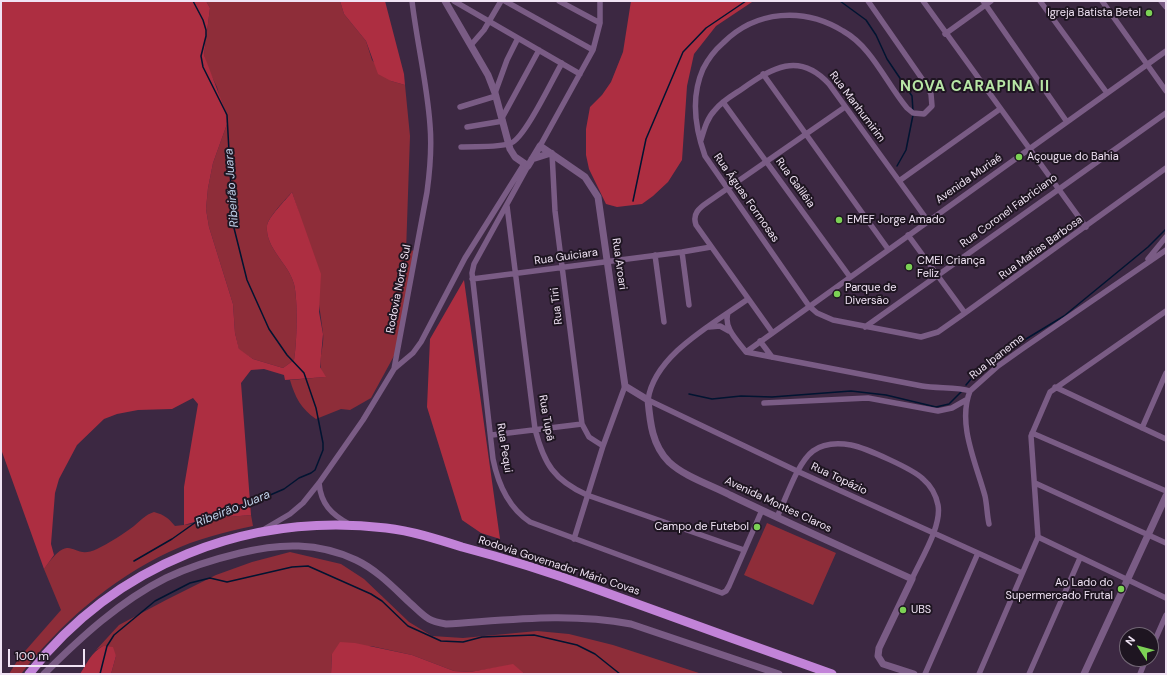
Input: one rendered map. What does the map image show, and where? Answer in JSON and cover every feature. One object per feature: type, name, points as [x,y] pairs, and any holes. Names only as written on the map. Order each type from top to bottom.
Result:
[{"type":"main road","name":"Rodovia Governador Mário Covas","points":[[29,674],[59,638],[98,604],[130,582],[178,557],[221,542],[261,531],[300,527],[353,526],[405,531],[517,562],[832,674]]},
{"type":"street","name":"Rodovia Norte Sul","points":[[261,531],[290,514],[303,503],[319,483],[363,420],[394,369],[427,192],[430,168],[430,119],[412,1]]},
{"type":"street","points":[[445,1],[481,60],[496,95],[508,144],[512,153],[526,165]]},
{"type":"street","points":[[454,1],[580,74]]},
{"type":"street","points":[[471,45],[482,34],[501,1]]},
{"type":"street","points":[[505,1],[593,50]]},
{"type":"street","points":[[559,1],[600,23]]},
{"type":"street","points":[[526,165],[532,159],[540,146],[593,50],[600,23],[600,1]]},
{"type":"street","name":"Rua Águas Formosas","points":[[809,306],[708,161],[700,143],[696,113],[696,100],[703,70],[711,56],[734,32],[751,22],[768,16],[780,14],[807,16],[824,21],[843,30],[861,46],[910,110],[918,114],[924,114],[928,110],[933,100],[926,83],[868,1]]},
{"type":"street","points":[[922,1],[1086,227]]},
{"type":"street","points":[[1040,1],[1107,93]]},
{"type":"street","points":[[1102,1],[1166,91]]},
{"type":"street","points":[[1162,1],[1166,7]]},
{"type":"street","points":[[945,34],[986,2],[1068,122]]},
{"type":"street","points":[[496,95],[507,60],[518,38]]},
{"type":"street","points":[[503,120],[539,50]]},
{"type":"street","name":"Avenida Muriaé","points":[[746,352],[1166,51]]},
{"type":"street","points":[[461,147],[508,144],[518,138],[525,129],[562,63]]},
{"type":"street","name":"Rua Manhumirim","points":[[700,143],[709,119],[715,110],[723,102],[763,74],[776,68],[789,65],[811,69],[829,84],[928,221]]},
{"type":"street","points":[[763,74],[888,249]]},
{"type":"street","points":[[460,107],[496,95]]},
{"type":"street","name":"Rua Galiléia","points":[[723,102],[850,277]]},
{"type":"street","points":[[772,332],[696,226],[695,218],[699,209],[845,107]]},
{"type":"street","points":[[899,181],[1000,109]]},
{"type":"street","name":"Rua Coronel Fabriciano","points":[[865,327],[1057,189],[1166,113]]},
{"type":"street","points":[[467,127],[503,120]]},
{"type":"street","points":[[394,369],[413,353],[422,342],[465,258],[526,165],[534,148],[540,146]]},
{"type":"street","name":"Rua Aroari","points":[[540,146],[585,177],[595,190],[600,206],[625,386]]},
{"type":"street","points":[[532,159],[552,153]]},
{"type":"street","name":"Rua Tiri","points":[[552,153],[555,211],[582,424],[589,438],[603,446]]},
{"type":"street","name":"Rua Pequi","points":[[526,165],[507,205],[474,264],[472,279],[497,473],[502,488],[513,506],[530,522],[722,593],[726,592],[744,550]]},
{"type":"street","name":"Rua Matias Barbosa","points":[[809,306],[817,313],[833,320],[865,327],[915,336],[926,336],[938,332],[1166,168]]},
{"type":"street","name":"Rua Tupã","points":[[507,205],[536,429],[542,452],[554,474],[566,485],[587,495],[744,550]]},
{"type":"street","points":[[908,235],[965,313]]},
{"type":"street","points":[[1144,264],[1166,237]]},
{"type":"street","name":"Rua Guiciara","points":[[472,279],[711,247]]},
{"type":"street","name":"Rua Ipanema","points":[[746,352],[939,389],[962,388],[970,391],[998,366],[1166,250]]},
{"type":"street","points":[[682,252],[689,305]]},
{"type":"street","points":[[655,255],[664,322]]},
{"type":"street","name":"Avenida Montes Claros","points":[[748,299],[707,328],[663,364],[653,383],[648,400],[653,434],[669,462],[684,472],[762,510],[912,579]]},
{"type":"street","points":[[979,674],[1038,537],[1032,434],[1050,392],[1055,387],[1166,311]]},
{"type":"street","points":[[728,313],[726,320],[730,332],[746,352]]},
{"type":"street","points":[[707,328],[720,326],[730,332]]},
{"type":"street","points":[[760,341],[772,358]]},
{"type":"street","points":[[1142,428],[1166,373]]},
{"type":"street","points":[[574,539],[603,446],[625,386],[648,400]]},
{"type":"street","points":[[1055,387],[1166,439]]},
{"type":"street","points":[[970,391],[966,400],[965,413],[968,438],[985,498],[989,524]]},
{"type":"street","points":[[764,403],[868,398],[938,411],[952,408],[966,400]]},
{"type":"street","name":"Rua Topázio","points":[[648,400],[799,472],[1022,573]]},
{"type":"street","points":[[492,435],[582,424]]},
{"type":"street","points":[[1032,434],[1166,491]]},
{"type":"street","points":[[777,517],[805,459],[814,450],[831,444],[853,445],[899,465],[923,478],[934,494],[939,514],[933,533],[879,648],[878,656],[879,660],[883,664],[914,674]]},
{"type":"street","points":[[319,483],[323,502],[337,516],[353,526]]},
{"type":"street","points":[[1035,483],[1166,543]]},
{"type":"street","points":[[1084,674],[1166,496]]},
{"type":"street","points":[[744,550],[762,510]]},
{"type":"street","points":[[1038,537],[1166,598]]},
{"type":"street","points":[[44,674],[63,655],[115,611],[156,584],[211,560],[263,548],[286,545],[308,546],[332,550],[358,561],[385,579],[422,614],[436,622],[446,624],[565,616],[617,622],[643,628],[779,674]]},
{"type":"street","points":[[925,674],[978,553]]},
{"type":"street","points":[[1029,674],[1080,558]]},
{"type":"street","points":[[1159,631],[1166,615]]},
{"type":"shaded area","points":[[1,1],[206,1],[210,8],[204,55],[225,110],[227,124],[213,163],[206,209],[209,227],[233,304],[235,333],[239,349],[253,359],[283,368],[294,360],[297,322],[294,284],[287,270],[273,249],[267,234],[268,222],[292,192],[321,274],[319,312],[323,334],[320,367],[326,377],[285,380],[284,375],[264,369],[251,370],[241,383],[251,515],[205,519],[184,525],[184,487],[198,404],[193,398],[172,409],[138,410],[117,414],[104,419],[77,445],[59,479],[55,493],[51,544],[54,555],[44,569],[1,449]]},
{"type":"shaded area","points":[[206,1],[340,1],[344,14],[366,41],[372,60],[391,81],[405,85],[410,136],[406,252],[415,250],[395,354],[371,398],[350,410],[341,409],[316,419],[302,407],[294,392],[290,380],[325,377],[322,372],[320,361],[323,333],[315,279],[303,227],[292,192],[268,222],[267,234],[273,249],[287,270],[294,284],[297,322],[294,360],[283,368],[253,359],[239,350],[235,333],[233,304],[209,227],[206,209],[213,163],[227,124],[217,87],[208,69],[204,55],[210,8]]},
{"type":"shaded area","points":[[340,1],[385,1],[404,74],[405,85],[391,81],[378,74],[366,41],[344,14]]},
{"type":"shaded area","points":[[631,1],[760,1],[752,2],[716,26],[694,54],[687,86],[682,160],[668,182],[642,204],[617,207],[606,204],[589,169],[586,155],[586,129],[590,107],[602,95],[611,82],[623,52]]},
{"type":"shaded area","points":[[464,280],[500,539],[481,533],[462,520],[427,407],[430,339]]},
{"type":"shaded area","points":[[154,512],[166,517],[175,526],[192,524],[205,519],[251,515],[253,526],[221,533],[190,543],[169,552],[127,575],[88,604],[52,638],[21,674],[9,674],[19,658],[61,610],[44,569],[53,557],[61,550],[66,548],[71,548],[81,552],[88,552],[97,549],[121,535],[146,516]]},
{"type":"shaded area","points":[[767,523],[836,553],[813,605],[744,575]]},
{"type":"shaded area","points":[[290,552],[341,564],[364,579],[409,622],[432,636],[463,638],[537,631],[569,634],[613,645],[702,674],[525,674],[513,665],[470,672],[454,671],[412,655],[371,646],[332,654],[331,674],[111,674],[116,656],[103,646],[96,650],[119,625],[166,600],[216,575],[252,562]]},
{"type":"shaded area","points":[[340,642],[355,643],[412,655],[454,671],[470,672],[513,664],[525,674],[331,674],[332,654]]},
{"type":"shaded area","points":[[103,646],[113,647],[116,656],[111,674],[80,674],[92,655]]},
{"type":"waterway","name":"Ribeirão Juara","points":[[134,561],[172,539],[196,522],[228,509],[261,499],[284,489],[299,478],[315,470],[323,450],[316,408],[304,373],[287,355],[269,329],[247,280],[233,224],[227,115],[203,67],[201,56],[206,30],[203,20],[193,1]]},
{"type":"waterway","points":[[633,201],[646,139],[683,52],[706,28],[746,1]]},
{"type":"waterway","points":[[840,1],[866,20],[876,35],[887,59],[912,96],[913,111]]},
{"type":"waterway","points":[[897,166],[906,150],[913,115]]},
{"type":"waterway","points":[[966,385],[976,373],[993,359],[1064,316],[1148,247],[1166,229]]},
{"type":"waterway","points":[[689,394],[712,399],[741,396],[772,397],[851,391],[886,395],[936,407],[949,404],[961,392]]},
{"type":"waterway","points":[[100,674],[107,646],[114,635],[155,601],[190,583],[210,578],[227,582],[292,567],[308,566],[371,594],[382,601],[408,626],[441,641],[463,642],[482,637],[534,635],[577,645],[595,654],[620,674]]},
{"type":"place","name":"Igreja Batista Betel","points":[[1149,13]]},
{"type":"place","name":"Açougue do Bahia","points":[[1019,157]]},
{"type":"place","name":"EMEF Jorge Amado","points":[[839,220]]},
{"type":"place","name":"CMEI Criança Feliz","points":[[909,267]]},
{"type":"place","name":"Parque de Diversão","points":[[837,294]]},
{"type":"place","name":"Campo de Futebol","points":[[757,527]]},
{"type":"place","name":"Ao Lado do Supermercado Frutal","points":[[1121,589]]},
{"type":"place","name":"UBS","points":[[903,610]]},
{"type":"district","name":"NOVA CARAPINA II","points":[[975,87]]}]
